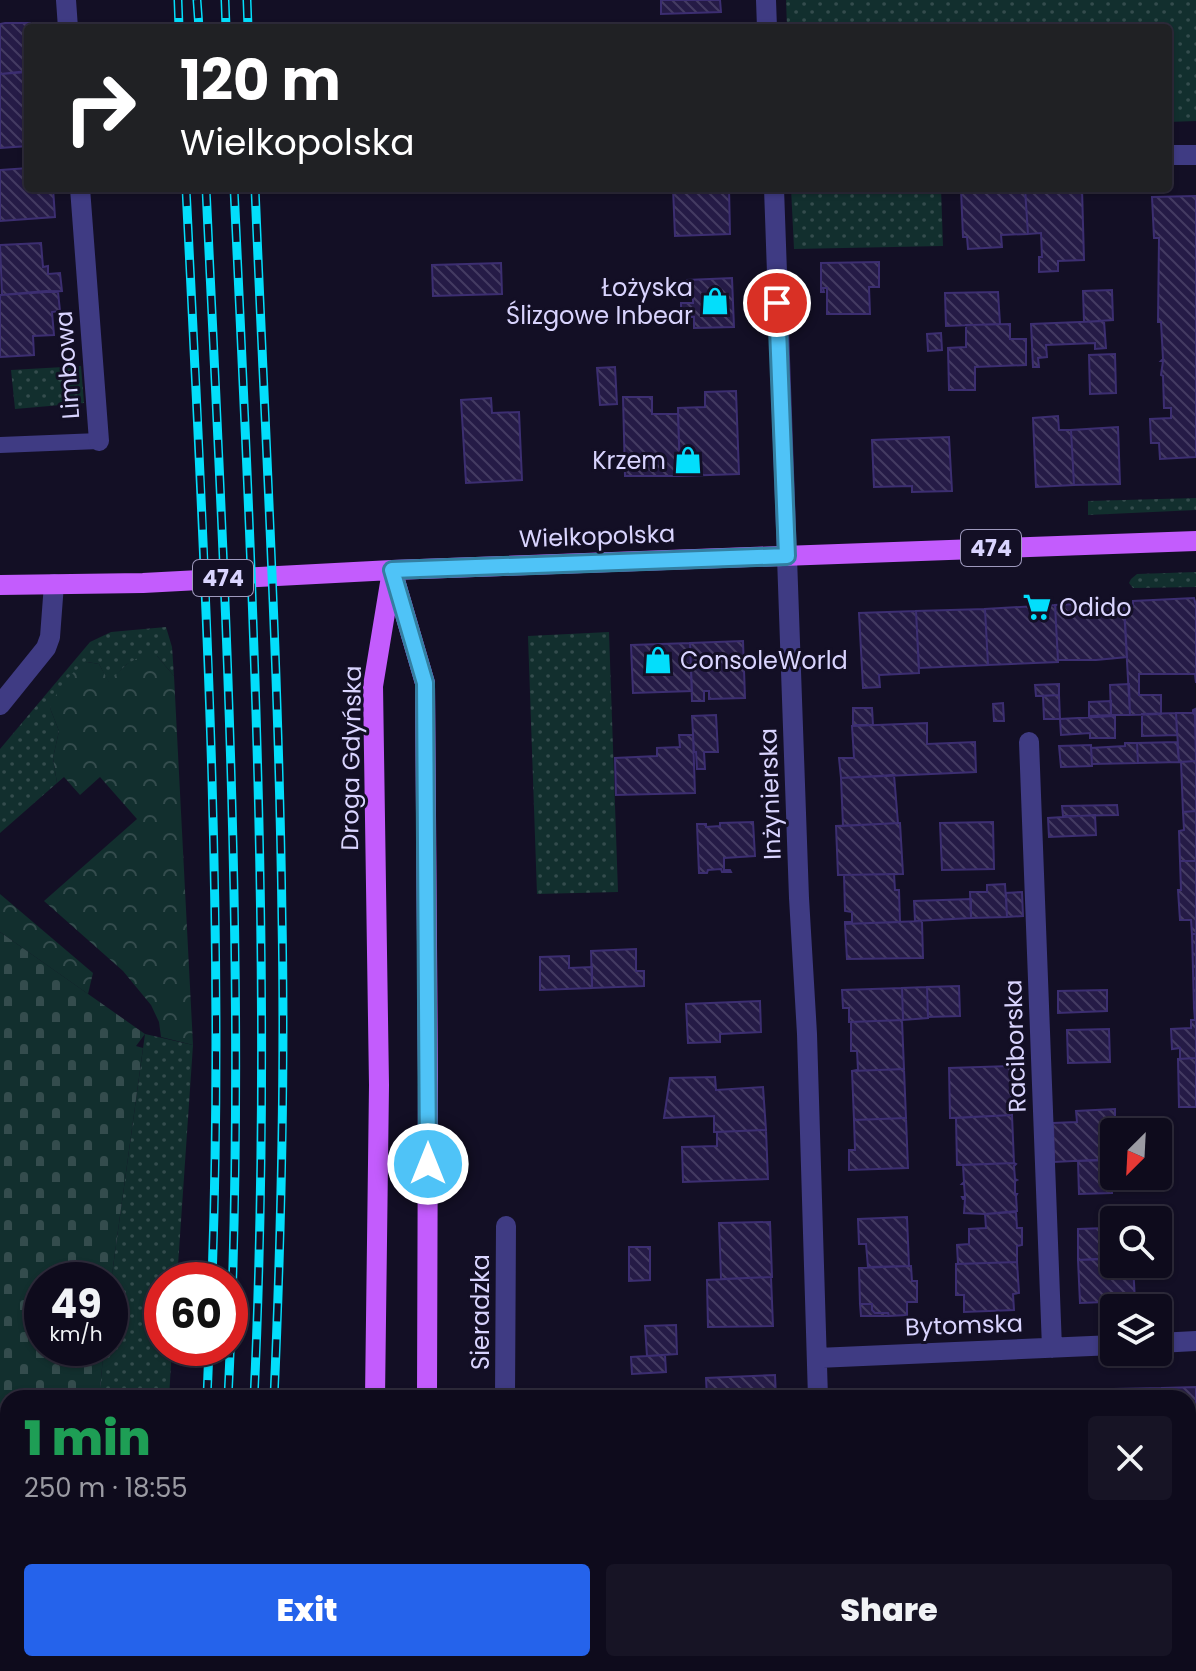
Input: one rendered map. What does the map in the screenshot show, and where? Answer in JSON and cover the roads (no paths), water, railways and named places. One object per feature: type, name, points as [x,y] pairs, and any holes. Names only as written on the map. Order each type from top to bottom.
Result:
[{"type":"main road","name":"Wielkopolska","points":[[0,585],[143,583],[392,570],[1196,541]]},
{"type":"main road","name":"Droga Gdyńska","points":[[375,1390],[379,1085],[373,686],[392,570]]},
{"type":"main road","points":[[392,570],[425,683],[427,1390]]},
{"type":"street","points":[[66,0],[68,24]]},
{"type":"street","points":[[766,0],[767,24]]},
{"type":"street","points":[[1172,155],[1196,155]]},
{"type":"street","name":"Limbowa","points":[[80,192],[99,441]]},
{"type":"street","name":"Inżynierska","points":[[774,192],[818,1390]]},
{"type":"street","points":[[0,705],[46,648],[50,637],[54,584]]},
{"type":"street","name":"Raciborska","points":[[1029,742],[1052,1348]]},
{"type":"street","name":"Sieradzka","points":[[505,1390],[506,1226]]},
{"type":"street","points":[[1172,1342],[1196,1341]]},
{"type":"street","name":"Bytomska","points":[[817,1358],[1100,1346]]},
{"type":"lane","name":"Limbowa","points":[[0,445],[99,441]]},
{"type":"railway","points":[[178,0],[179,24]]},
{"type":"railway","points":[[197,0],[199,24]]},
{"type":"railway","points":[[225,0],[226,24]]},
{"type":"railway","points":[[247,0],[248,24]]},
{"type":"railway","points":[[186,192],[211,734],[216,1007],[212,1262]]},
{"type":"railway","points":[[206,192],[227,642],[235,944],[234,1246],[228,1390]]},
{"type":"railway","points":[[234,192],[254,641],[261,944],[262,1095],[254,1390]]},
{"type":"railway","points":[[255,192],[275,644],[282,918],[282,1158],[274,1390]]},
{"type":"railway","points":[[207,1390],[208,1366]]},
{"type":"place","name":"Łożyska Ślizgowe Inbear","points":[[715,301]]},
{"type":"place","name":"Krzem","points":[[688,460]]},
{"type":"place","name":"Odido","points":[[1037,607]]},
{"type":"place","name":"ConsoleWorld","points":[[658,660]]}]
